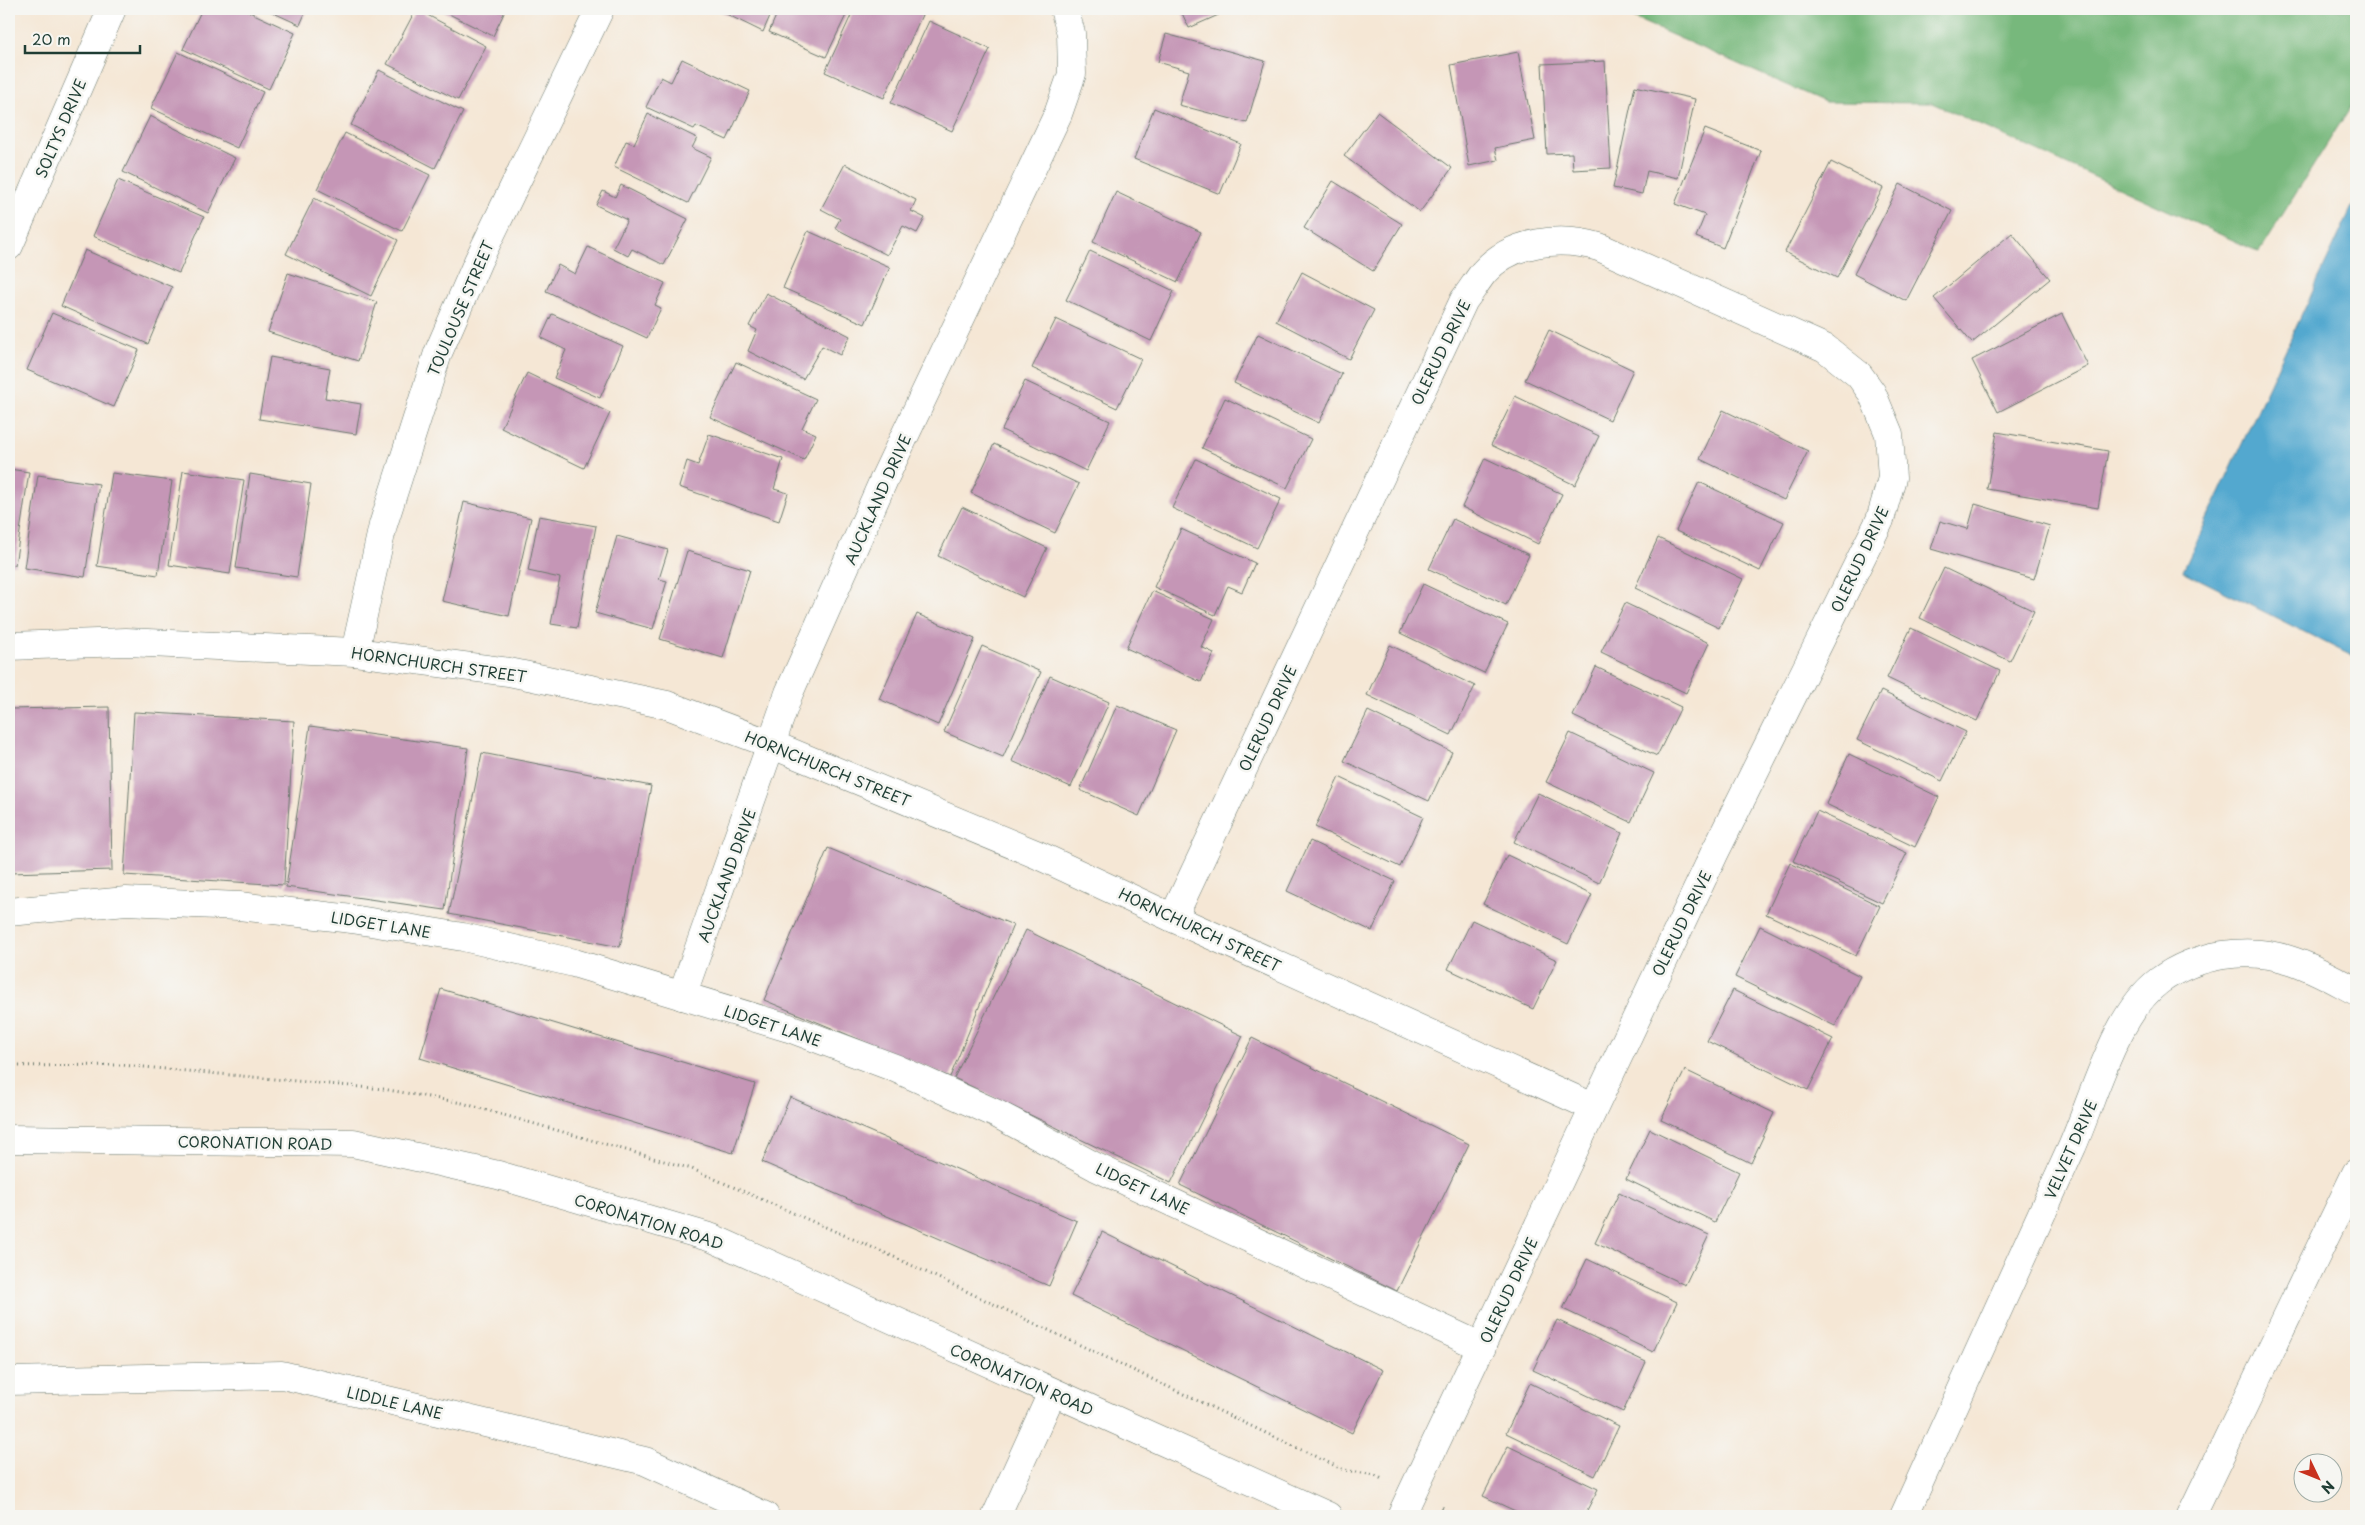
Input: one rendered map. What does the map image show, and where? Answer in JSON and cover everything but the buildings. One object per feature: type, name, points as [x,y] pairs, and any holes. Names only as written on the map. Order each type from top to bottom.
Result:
[{"type":"street","name":"SOLTYS DRIVE","points":[[9,246],[112,9]]},
{"type":"street","name":"TOULOUSE STREET","points":[[355,652],[383,525],[438,353],[478,261],[600,9]]},
{"type":"street","name":"AUCKLAND DRIVE","points":[[682,996],[790,693],[885,477],[1058,114],[1072,74],[1071,33],[1064,9]]},
{"type":"street","name":"OLERUD DRIVE","points":[[1173,918],[1464,300],[1485,272],[1498,260],[1530,245],[1547,241],[1582,242],[1825,348],[1859,375],[1872,393],[1889,434],[1892,478],[1880,520],[1715,852],[1401,1516]]},
{"type":"street","name":"HORNCHURCH STREET","points":[[9,646],[126,642],[355,652],[509,672],[667,705],[773,745],[1038,855],[1173,918],[1593,1107]]},
{"type":"street","name":"LIDGET LANE","points":[[9,912],[126,901],[239,906],[352,919],[463,938],[574,963],[790,1028],[895,1068],[997,1114],[1105,1171],[1482,1347]]},
{"type":"street","name":"VELVET DRIVE","points":[[1904,1516],[2088,1112],[2118,1032],[2143,995],[2161,980],[2201,959],[2245,952],[2290,959],[2356,991]]},
{"type":"street","name":"CORONATION ROAD","points":[[9,1139],[353,1143],[498,1175],[712,1238],[1328,1516]]},
{"type":"street","points":[[2191,1516],[2356,1173]]},
{"type":"street","name":"LIDDLE LANE","points":[[9,1381],[282,1375],[645,1460],[765,1516]]},
{"type":"street","points":[[996,1516],[1052,1393]]},
{"type":"path","points":[[1443,1508],[1450,1516]]},
{"type":"green space","points":[[1613,9],[2356,9],[2356,98],[2259,252],[1932,103],[1825,102]]},
{"type":"water","points":[[2356,198],[2356,658],[2183,571]]}]
